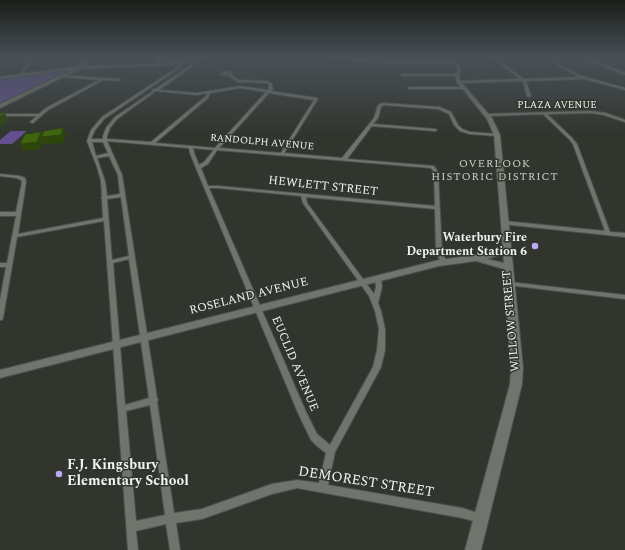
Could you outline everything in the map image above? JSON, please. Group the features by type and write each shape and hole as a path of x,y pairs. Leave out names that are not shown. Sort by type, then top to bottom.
{"street":[{"path":"0,106 47,83"},
{"path":"32,122 47,109 95,83"},
{"path":"133,550 101,174 90,141 92,132 100,120 155,83"},
{"path":"166,83 113,121 106,131 105,140 119,170 175,550"},
{"path":"198,168 206,162 269,90 270,84 267,83"},
{"name":"WILLOW STREET","path":"460,83 487,115 493,124 496,135 516,352 516,384 473,550"},
{"path":"526,83 529,96"},
{"path":"600,83 625,89"},
{"path":"146,89 189,94 209,93 238,87 269,90 317,100 282,154"},
{"path":"410,88 464,88"},
{"path":"152,143 207,97 209,93"},
{"path":"344,159 378,115 379,105 382,104 431,106 442,108 450,112 456,125 461,130 472,133 496,135"},
{"name":"PLAZA AVENUE","path":"487,115 591,112 605,114 625,121"},
{"path":"543,113 575,144 608,233"},
{"path":"0,115 40,115"},
{"path":"371,125 435,130"},
{"name":"RANDOLPH AVENUE","path":"90,141 105,140 192,146 432,167 436,172 438,208"},
{"name":"EUCLID AVENUE","path":"192,146 191,151 198,168 310,430 316,440 331,451"},
{"path":"95,157 111,154"},
{"path":"0,175 18,177 24,181 0,318"},
{"name":"HEWLETT STREET","path":"206,187 438,208"},
{"path":"103,198 123,195"},
{"path":"303,195 304,201 375,302 382,329 380,356 371,379 331,451 322,489"},
{"path":"438,208 439,253 444,262"},
{"path":"0,214 19,214"},
{"path":"15,236 105,219"},
{"path":"504,223 625,235"},
{"name":"ROSELAND AVENUE","path":"0,374 378,278 444,262 476,258 506,251"},
{"path":"109,262 132,257"},
{"path":"476,258 507,267"},
{"path":"0,265 10,265"},
{"path":"375,302 379,287 378,278"},
{"path":"509,284 625,296"},
{"path":"122,409 154,400"},
{"name":"DEMOREST STREET","path":"132,527 171,518 202,514 285,485 301,484 462,513 481,518"}],"shaded area":[{"path":"0,83 43,83 4,101 0,103"},
{"path":"11,131 27,131 12,144 0,144 0,140"}],"building":[{"path":"63,128 61,135 41,137 44,131"},
{"path":"41,132 37,142 20,144 25,134"}],"place":[{"name":"Waterbury Fire Department Station 6","path":"535,246"},
{"name":"F.J. Kingsbury Elementary School","path":"59,474"}],"district":[{"name":"OVERLOOK HISTORIC DISTRICT","path":"495,171"}]}
